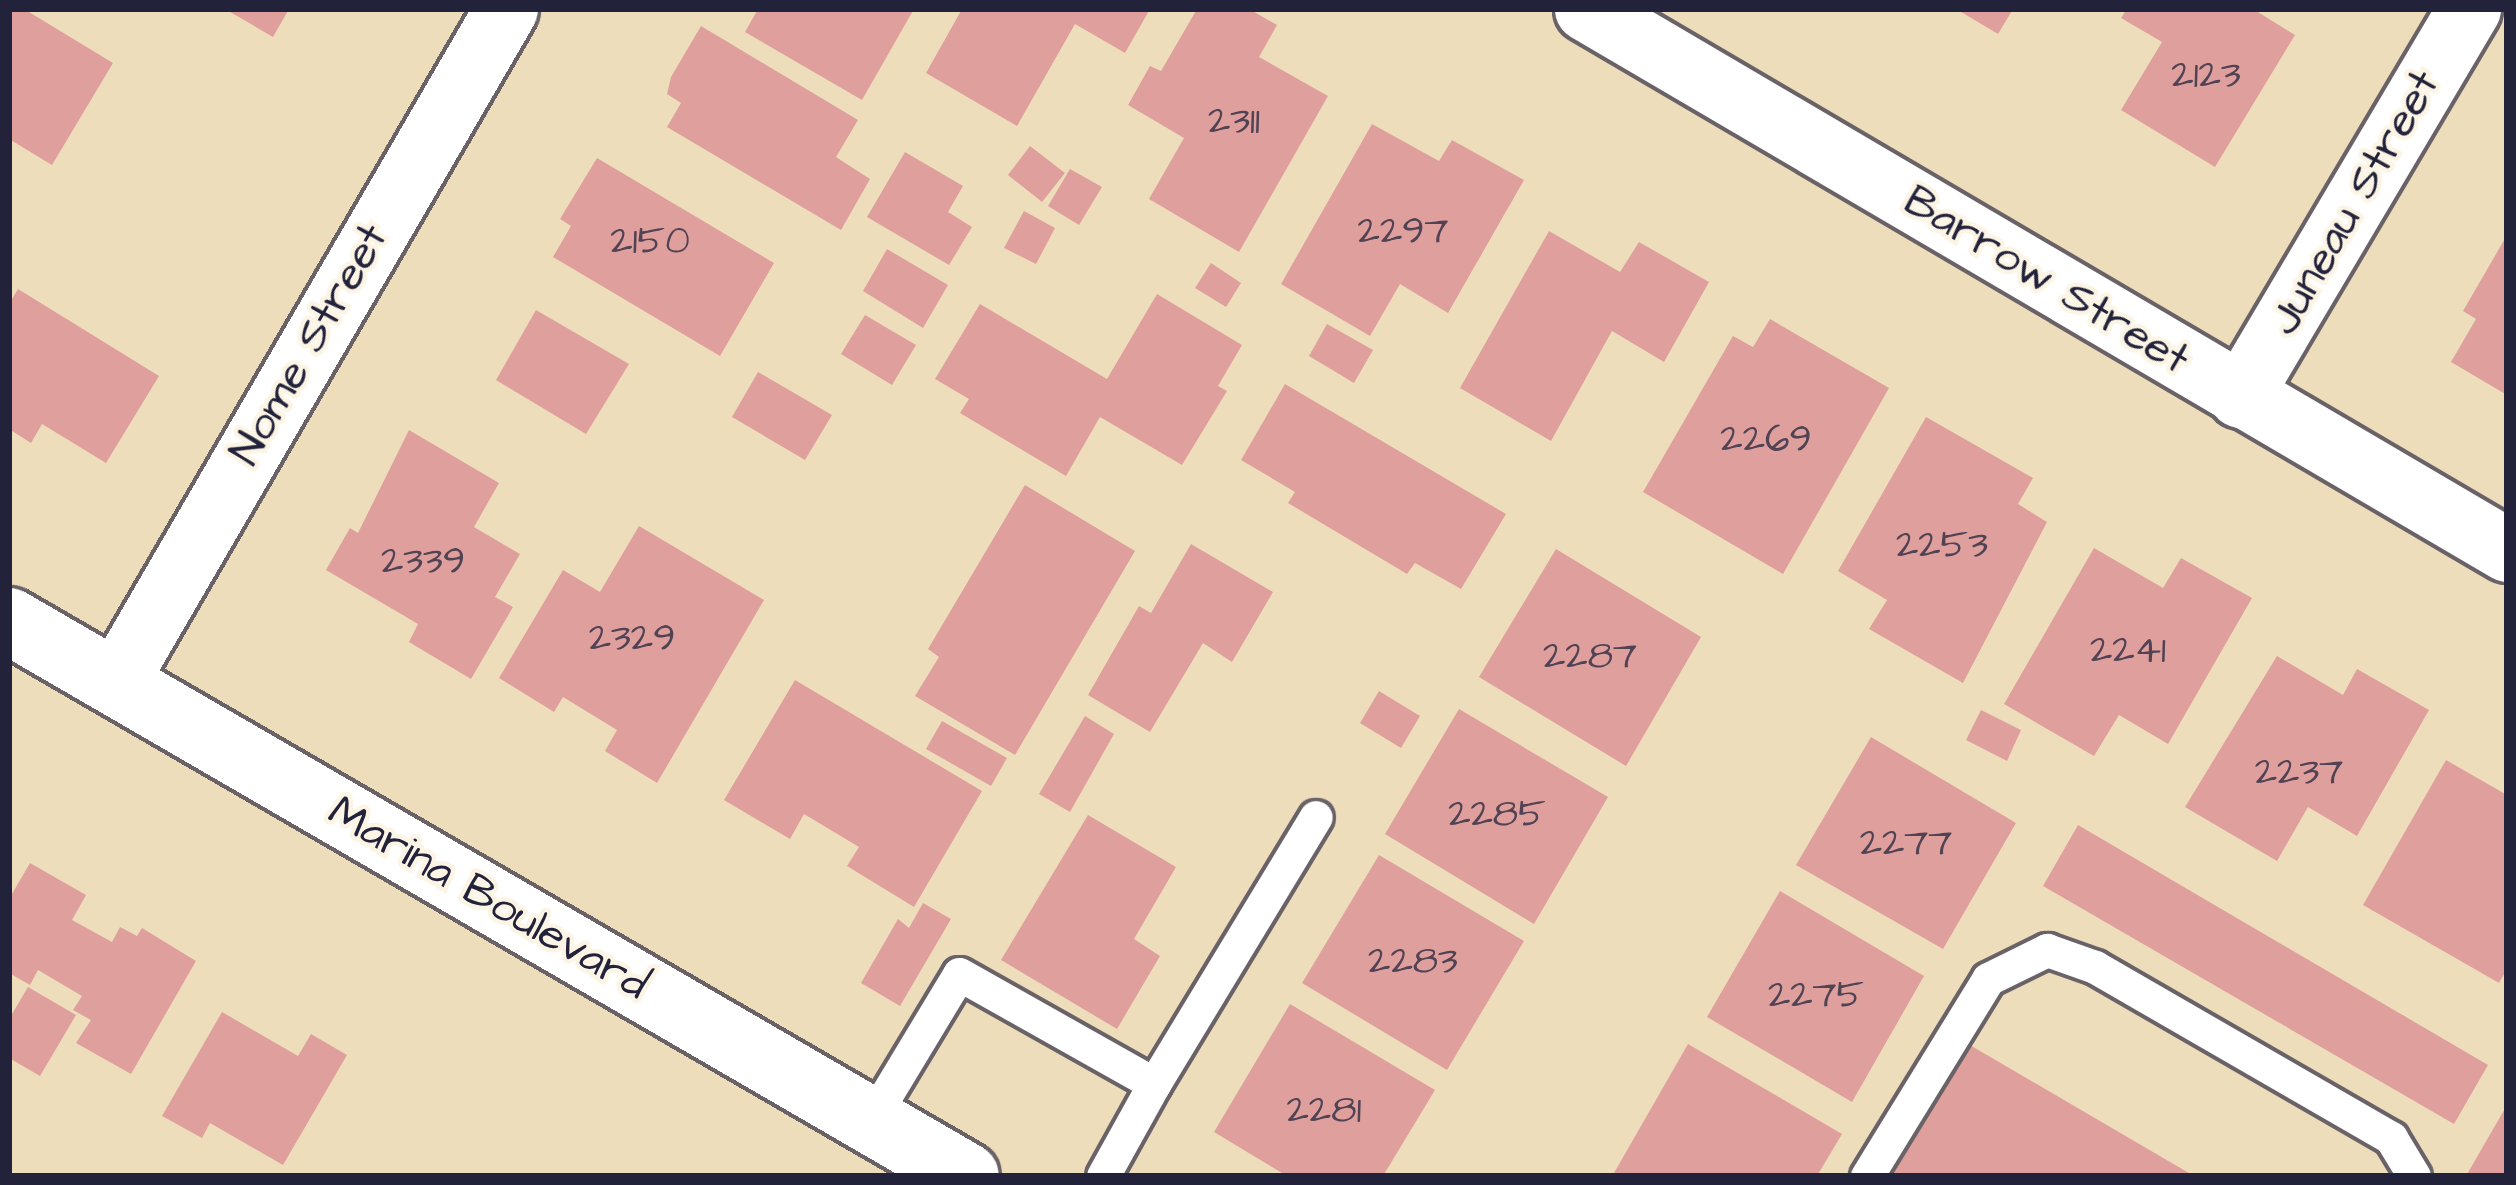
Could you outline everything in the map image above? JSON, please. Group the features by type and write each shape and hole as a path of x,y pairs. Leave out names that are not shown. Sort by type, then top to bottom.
{"street":[{"name":"Nome Street","path":"115,683 506,9"},
{"name":"Barrow Street","path":"1586,9 2507,550"},
{"name":"Juneau Street","path":"2240,396 2469,9"},
{"name":"Marina Boulevard","path":"9,621 966,1176"}],"lane":[{"path":"1103,1176 1316,817"},
{"path":"1867,1176 1988,980 2047,950 2095,967 2391,1138 2414,1176"},
{"path":"871,1120 959,974 1154,1084"}],"building":[{"path":"9,9 24,9 113,63 52,165 9,139"},
{"path":"225,9 289,9 273,37"},
{"path":"758,9 914,9 862,100 745,32"},
{"path":"962,9 1150,9 1125,53 1075,24 1017,126 926,73"},
{"path":"1197,9 1249,9 1277,25 1259,57 1328,96 1239,252 1149,199 1184,138 1128,105 1150,66 1161,71"},
{"path":"1956,9 2013,9 1998,34"},
{"path":"2127,9 2253,9 2295,35 2215,167 2121,110 2162,42 2121,18"},
{"path":"701,26 858,120 836,157 870,179 841,230 667,127 681,103 667,94 671,77"},
{"path":"1372,124 1439,161 1452,140 1524,180 1448,313 1400,284 1370,336 1281,284"},
{"path":"1030,146 1065,173 1042,202 1008,175"},
{"path":"905,152 963,186 948,212 972,227 949,265 867,217"},
{"path":"597,158 774,263 720,356 553,257 571,226 560,219"},
{"path":"1070,169 1102,187 1079,225 1048,206"},
{"path":"1024,211 1055,228 1036,264 1004,248"},
{"path":"1549,231 1620,272 1639,242 1709,282 1664,362 1612,331 1551,441 1460,388"},
{"path":"2507,235 2507,395 2451,362 2476,319 2463,311"},
{"path":"887,249 948,285 923,328 863,291"},
{"path":"1211,263 1241,283 1226,307 1195,288"},
{"path":"18,289 159,376 106,463 42,424 31,443 9,429 9,304"},
{"path":"1157,294 1242,345 1218,386 1227,391 1182,465 1100,417 1066,476 960,413 969,399 935,379 980,304 1107,379"},
{"path":"536,310 629,364 586,434 496,380"},
{"path":"865,315 916,345 892,385 841,354"},
{"path":"1770,319 1889,388 1783,574 1643,492 1733,336 1753,347"},
{"path":"1327,324 1373,350 1354,383 1309,356"},
{"path":"758,372 832,415 805,460 732,417"},
{"path":"1285,384 1506,514 1461,589 1415,563 1407,574 1288,503 1295,492 1241,460"},
{"path":"1926,417 2033,478 2018,504 2047,522 1963,683 1869,629 1887,600 1838,571"},
{"path":"409,430 499,483 474,527 520,554 495,597 513,607 471,679 409,642 418,624 326,570 350,528 358,533"},
{"path":"1025,485 1135,551 1015,755 915,696 939,657 928,649"},
{"path":"639,526 764,600 657,783 605,751 617,730 563,697 554,712 499,678 563,570 600,592"},
{"path":"1191,544 1273,592 1232,662 1203,643 1150,732 1088,695 1139,606 1151,613"},
{"path":"2094,548 2163,588 2181,558 2252,598 2168,744 2119,715 2094,756 2004,704"},
{"path":"1556,549 1701,637 1626,766 1479,677"},
{"path":"2277,656 2343,695 2357,669 2429,710 2357,836 2308,807 2277,861 2185,807"},
{"path":"795,680 982,791 914,907 847,866 859,847 804,814 790,839 724,800"},
{"path":"1379,691 1420,716 1401,748 1360,723"},
{"path":"1459,709 1608,797 1534,924 1385,834"},
{"path":"1981,710 2021,730 2007,761 1966,740"},
{"path":"1085,716 1114,734 1070,812 1039,794"},
{"path":"942,721 1007,758 991,786 926,749"},
{"path":"1871,737 2016,823 1943,949 1796,865"},
{"path":"2446,760 2507,795 2507,969 2499,983 2363,905"},
{"path":"1088,815 1176,867 1134,939 1160,956 1117,1029 1001,960"},
{"path":"2078,825 2488,1065 2454,1124 2043,886"},
{"path":"1379,855 1524,941 1447,1070 1302,983"},
{"path":"30,863 86,895 72,920 112,942 120,927 137,936 142,928 196,961 131,1074 76,1043 91,1020 73,1010 82,996 38,970 30,985 9,973 9,899"},
{"path":"1780,891 1924,976 1852,1102 1707,1017"},
{"path":"923,903 951,919 900,1006 861,983 898,919 909,928"},
{"path":"28,987 76,1015 40,1076 9,1058 9,1019"},
{"path":"1290,1004 1435,1090 1383,1176 1287,1176 1214,1132"},
{"path":"222,1012 298,1056 311,1034 347,1055 283,1165 210,1123 202,1138 162,1116"},
{"path":"1963,1041 2194,1176 1886,1176"},
{"path":"1688,1044 1842,1134 1817,1176 1614,1173"},
{"path":"2507,1105 2507,1176 2466,1176"}]}
